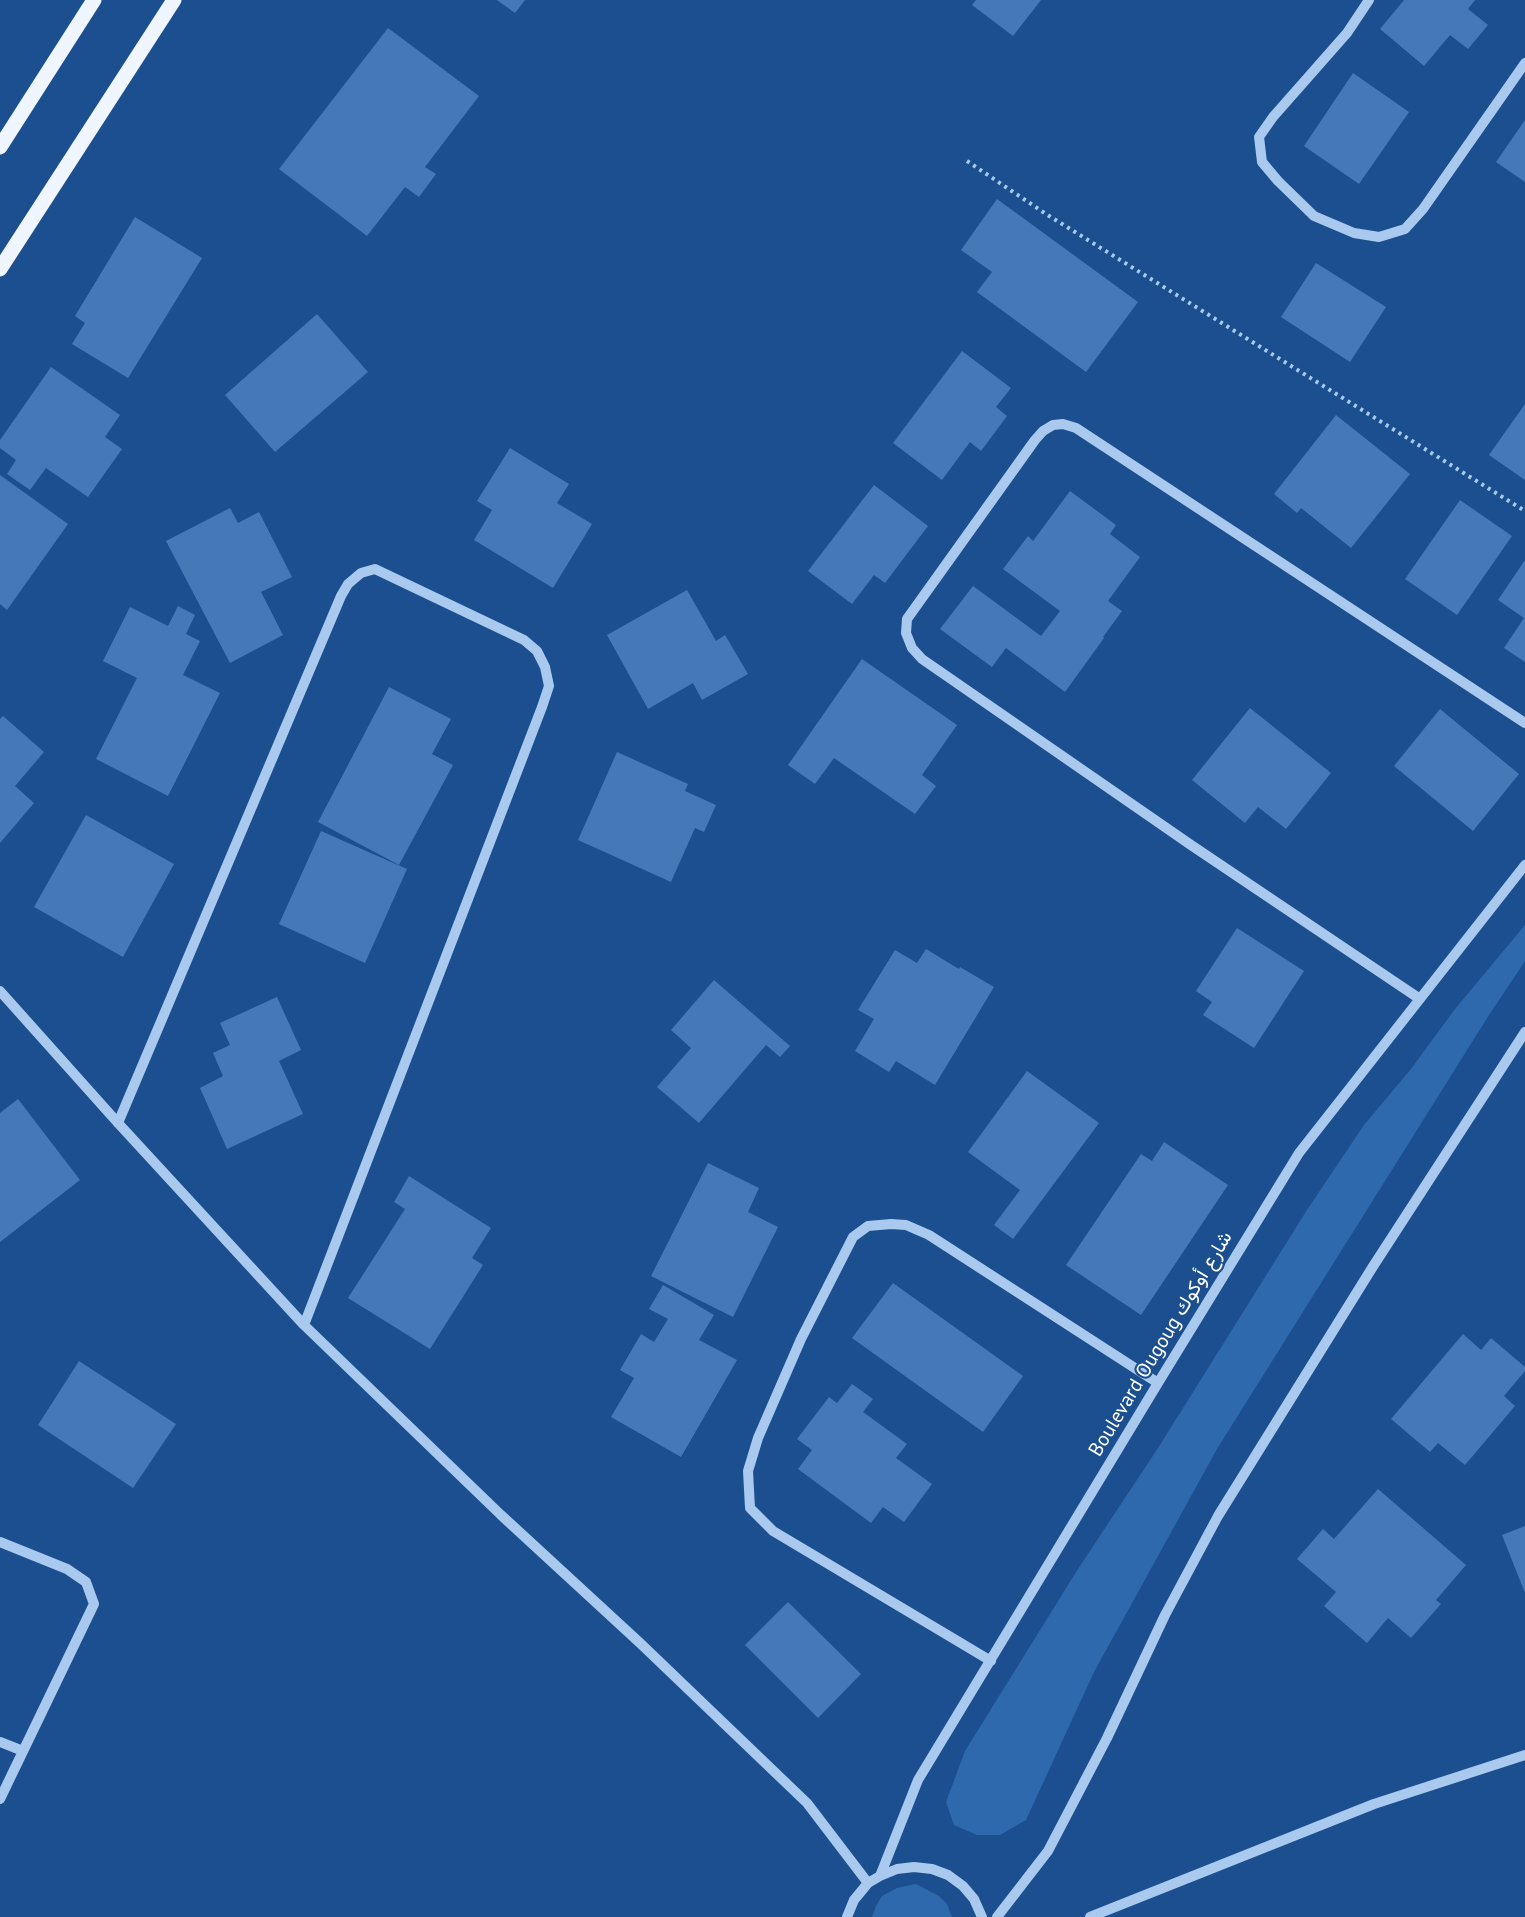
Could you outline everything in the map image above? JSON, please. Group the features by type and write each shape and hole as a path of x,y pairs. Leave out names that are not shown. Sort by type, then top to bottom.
{"main road":[{"path":"0,147 94,0"},
{"path":"0,268 174,0"}],"street":[{"path":"1369,0 1347,33 1273,117 1259,137 1262,162 1278,181 1314,216 1354,233 1378,237 1405,229 1423,209 1525,63"},
{"path":"1420,999 1191,845 922,659 912,648 906,633 907,619 1035,440 1053,425 1063,424 1076,429 1525,723"},
{"path":"118,1123 348,584 361,573 375,569 524,640 537,651 545,667 549,686 542,708 304,1325"},
{"name":"Boulevard Ougoug شارع أوكوك","path":"880,1876 918,1780 1299,1153 1525,865"},
{"path":"0,991 304,1325 501,1515 807,1803 868,1883"},
{"path":"997,1917 1048,1851 1107,1738 1165,1615 1218,1516 1378,1258 1525,1032"},
{"path":"991,1660 773,1531 750,1508 748,1471 758,1438 801,1339 853,1237 868,1226 891,1224 906,1225 929,1235 1158,1383"},
{"path":"0,1542 67,1569 87,1582 94,1604 0,1799"},
{"path":"0,1742 23,1751"},
{"path":"1090,1917 1374,1804 1525,1755"},
{"path":"847,1917 854,1900 868,1883 897,1869 914,1867 932,1869 948,1875 963,1886 974,1899 982,1917"}],"path":[{"path":"967,161 1046,214 1525,511"}],"shaded area":[{"path":"1525,925 1525,961 1217,1449 1094,1672 1026,1820 1000,1835 977,1835 954,1825 946,1802 965,1751 1078,1569 1158,1448 1307,1210 1364,1125 1411,1069 1455,1009"},
{"path":"916,1884 939,1896 947,1904 952,1917 872,1917 882,1896 897,1888"}],"building":[{"path":"497,0 525,0 515,13"},
{"path":"976,0 1041,0 1013,36 972,5"},
{"path":"1404,0 1475,0 1468,9 1488,25 1468,49 1450,35 1424,66 1380,29"},
{"path":"388,28 479,96 425,167 436,174 419,197 405,187 367,236 279,169"},
{"path":"1353,73 1409,112 1359,184 1304,146"},
{"path":"1525,120 1525,182 1496,162"},
{"path":"997,199 1138,302 1086,372 977,292 992,272 961,250"},
{"path":"135,217 202,258 128,378 72,344 85,323 75,316"},
{"path":"1316,263 1386,307 1350,362 1281,317"},
{"path":"317,314 368,372 275,452 225,395"},
{"path":"962,351 1011,388 996,407 1007,416 981,451 970,442 942,480 893,443"},
{"path":"51,367 120,415 105,437 122,449 88,497 46,468 30,490 7,474 16,460 0,448 0,440"},
{"path":"1525,404 1525,480 1489,455"},
{"path":"1336,415 1410,474 1351,548 1301,508 1297,513 1274,494"},
{"path":"510,448 569,484 557,503 592,524 553,588 474,540 492,510 477,501"},
{"path":"0,475 68,524 7,610 0,604"},
{"path":"874,485 928,526 885,583 874,575 852,604 808,571"},
{"path":"1070,491 1116,525 1110,534 1140,557 1108,601 1122,611 1065,692 1006,648 992,667 940,629 973,586 1041,636 1060,611 1003,569 1028,536 1033,541"},
{"path":"1460,500 1512,536 1457,615 1405,579"},
{"path":"230,508 238,523 259,512 292,577 261,592 283,635 230,663 166,541"},
{"path":"1525,560 1525,662 1504,648 1524,618 1498,600"},
{"path":"687,590 716,641 725,635 748,674 702,700 693,683 648,709 607,635"},
{"path":"178,606 195,615 186,634 200,641 183,675 220,693 168,796 96,759 137,678 103,661 130,607 168,626"},
{"path":"862,659 957,725 922,775 936,786 915,814 834,758 815,784 788,765"},
{"path":"389,687 451,719 432,754 453,765 399,865 318,822"},
{"path":"1250,708 1331,773 1286,829 1258,807 1245,823 1192,780"},
{"path":"1440,709 1519,774 1473,831 1394,766"},
{"path":"3,716 44,752 15,786 34,803 0,843 0,719"},
{"path":"617,752 688,784 685,791 716,805 704,832 695,828 671,882 578,840"},
{"path":"86,815 174,864 123,957 34,907"},
{"path":"321,831 407,869 365,963 279,924"},
{"path":"1237,928 1304,971 1254,1048 1203,1015 1212,1002 1196,991"},
{"path":"926,949 994,987 935,1085 896,1061 889,1072 855,1051 874,1019 858,1010 895,950 917,963"},
{"path":"714,980 790,1046 780,1057 766,1045 699,1123 657,1087 691,1048 671,1030"},
{"path":"277,997 301,1050 279,1061 303,1114 227,1149 200,1088 223,1076 213,1053 230,1045 220,1023"},
{"path":"1027,1071 1099,1123 1013,1239 994,1225 1020,1190 968,1152"},
{"path":"18,1099 80,1180 0,1242 0,1113"},
{"path":"1164,1142 1228,1185 1141,1315 1066,1265 1141,1154 1152,1161"},
{"path":"708,1163 759,1188 748,1212 778,1227 733,1317 651,1276"},
{"path":"409,1176 491,1228 472,1258 483,1265 430,1349 348,1298 405,1209 394,1202"},
{"path":"893,1283 1023,1376 983,1432 852,1338"},
{"path":"663,1285 714,1315 699,1340 737,1360 681,1457 611,1417 634,1378 620,1370 641,1334 654,1342 668,1319 649,1309"},
{"path":"1463,1334 1481,1350 1491,1338 1525,1367 1525,1371 1504,1396 1515,1406 1465,1465 1438,1443 1430,1452 1391,1419"},
{"path":"79,1361 176,1424 133,1488 38,1425"},
{"path":"852,1384 873,1399 863,1412 907,1444 896,1458 932,1484 904,1522 883,1507 871,1523 798,1469 812,1450 797,1439 829,1397 837,1403"},
{"path":"1378,1489 1466,1565 1436,1600 1441,1604 1411,1638 1388,1618 1367,1643 1324,1606 1336,1592 1297,1559 1323,1529 1334,1539"},
{"path":"1525,1526 1525,1593 1502,1535"},
{"path":"788,1602 861,1674 818,1718 745,1645"}]}
